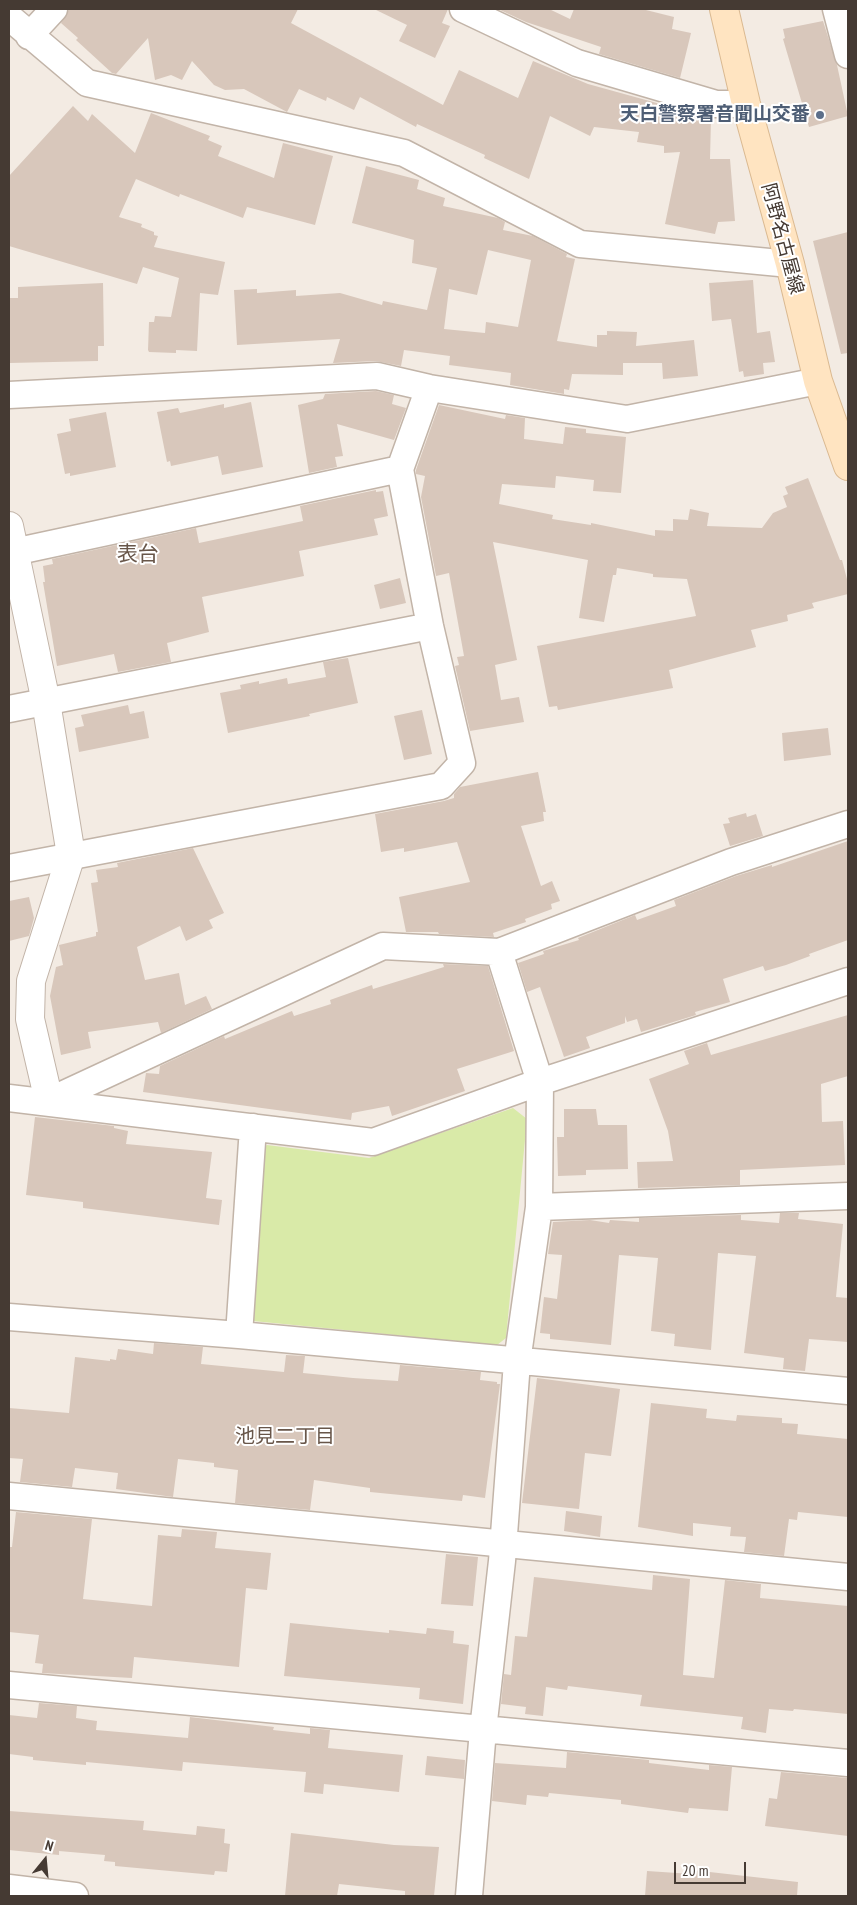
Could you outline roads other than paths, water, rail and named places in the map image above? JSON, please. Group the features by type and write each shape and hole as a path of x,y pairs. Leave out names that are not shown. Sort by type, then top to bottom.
{"main road":[{"name":"阿野名古屋線","path":"724,9 746,104 790,264 818,381 848,466"}],"street":[{"path":"29,36 54,9"},
{"path":"463,9 577,63 716,104 746,104"},
{"path":"836,9 848,55"},
{"path":"9,17 29,36 87,83 404,153 580,244 790,264"},
{"path":"9,395 377,376 429,388 627,419 818,381"},
{"path":"9,868 440,786 462,763 430,626 400,469 429,388"},
{"path":"49,1101 30,1019 31,981 71,855 46,702 11,543 400,469"},
{"path":"9,709 430,626"},
{"path":"49,1101 383,946 499,952 731,862 848,824"},
{"path":"469,1896 483,1730 503,1544 517,1362 538,1207 540,1082 499,952"},
{"path":"9,1098 49,1101 373,1142 540,1082 848,981"},
{"path":"239,1335 253,1127"},
{"path":"538,1207 848,1196"},
{"path":"9,1317 239,1335 848,1391"},
{"path":"9,1496 848,1577"},
{"path":"9,1685 848,1763"},
{"path":"9,1888 74,1896"}],"place":[{"name":"天白警察署音聞山交番","path":"820,115"}],"district":[{"name":"表台","path":"138,555"},
{"name":"池見二丁目","path":"285,1437"}]}
